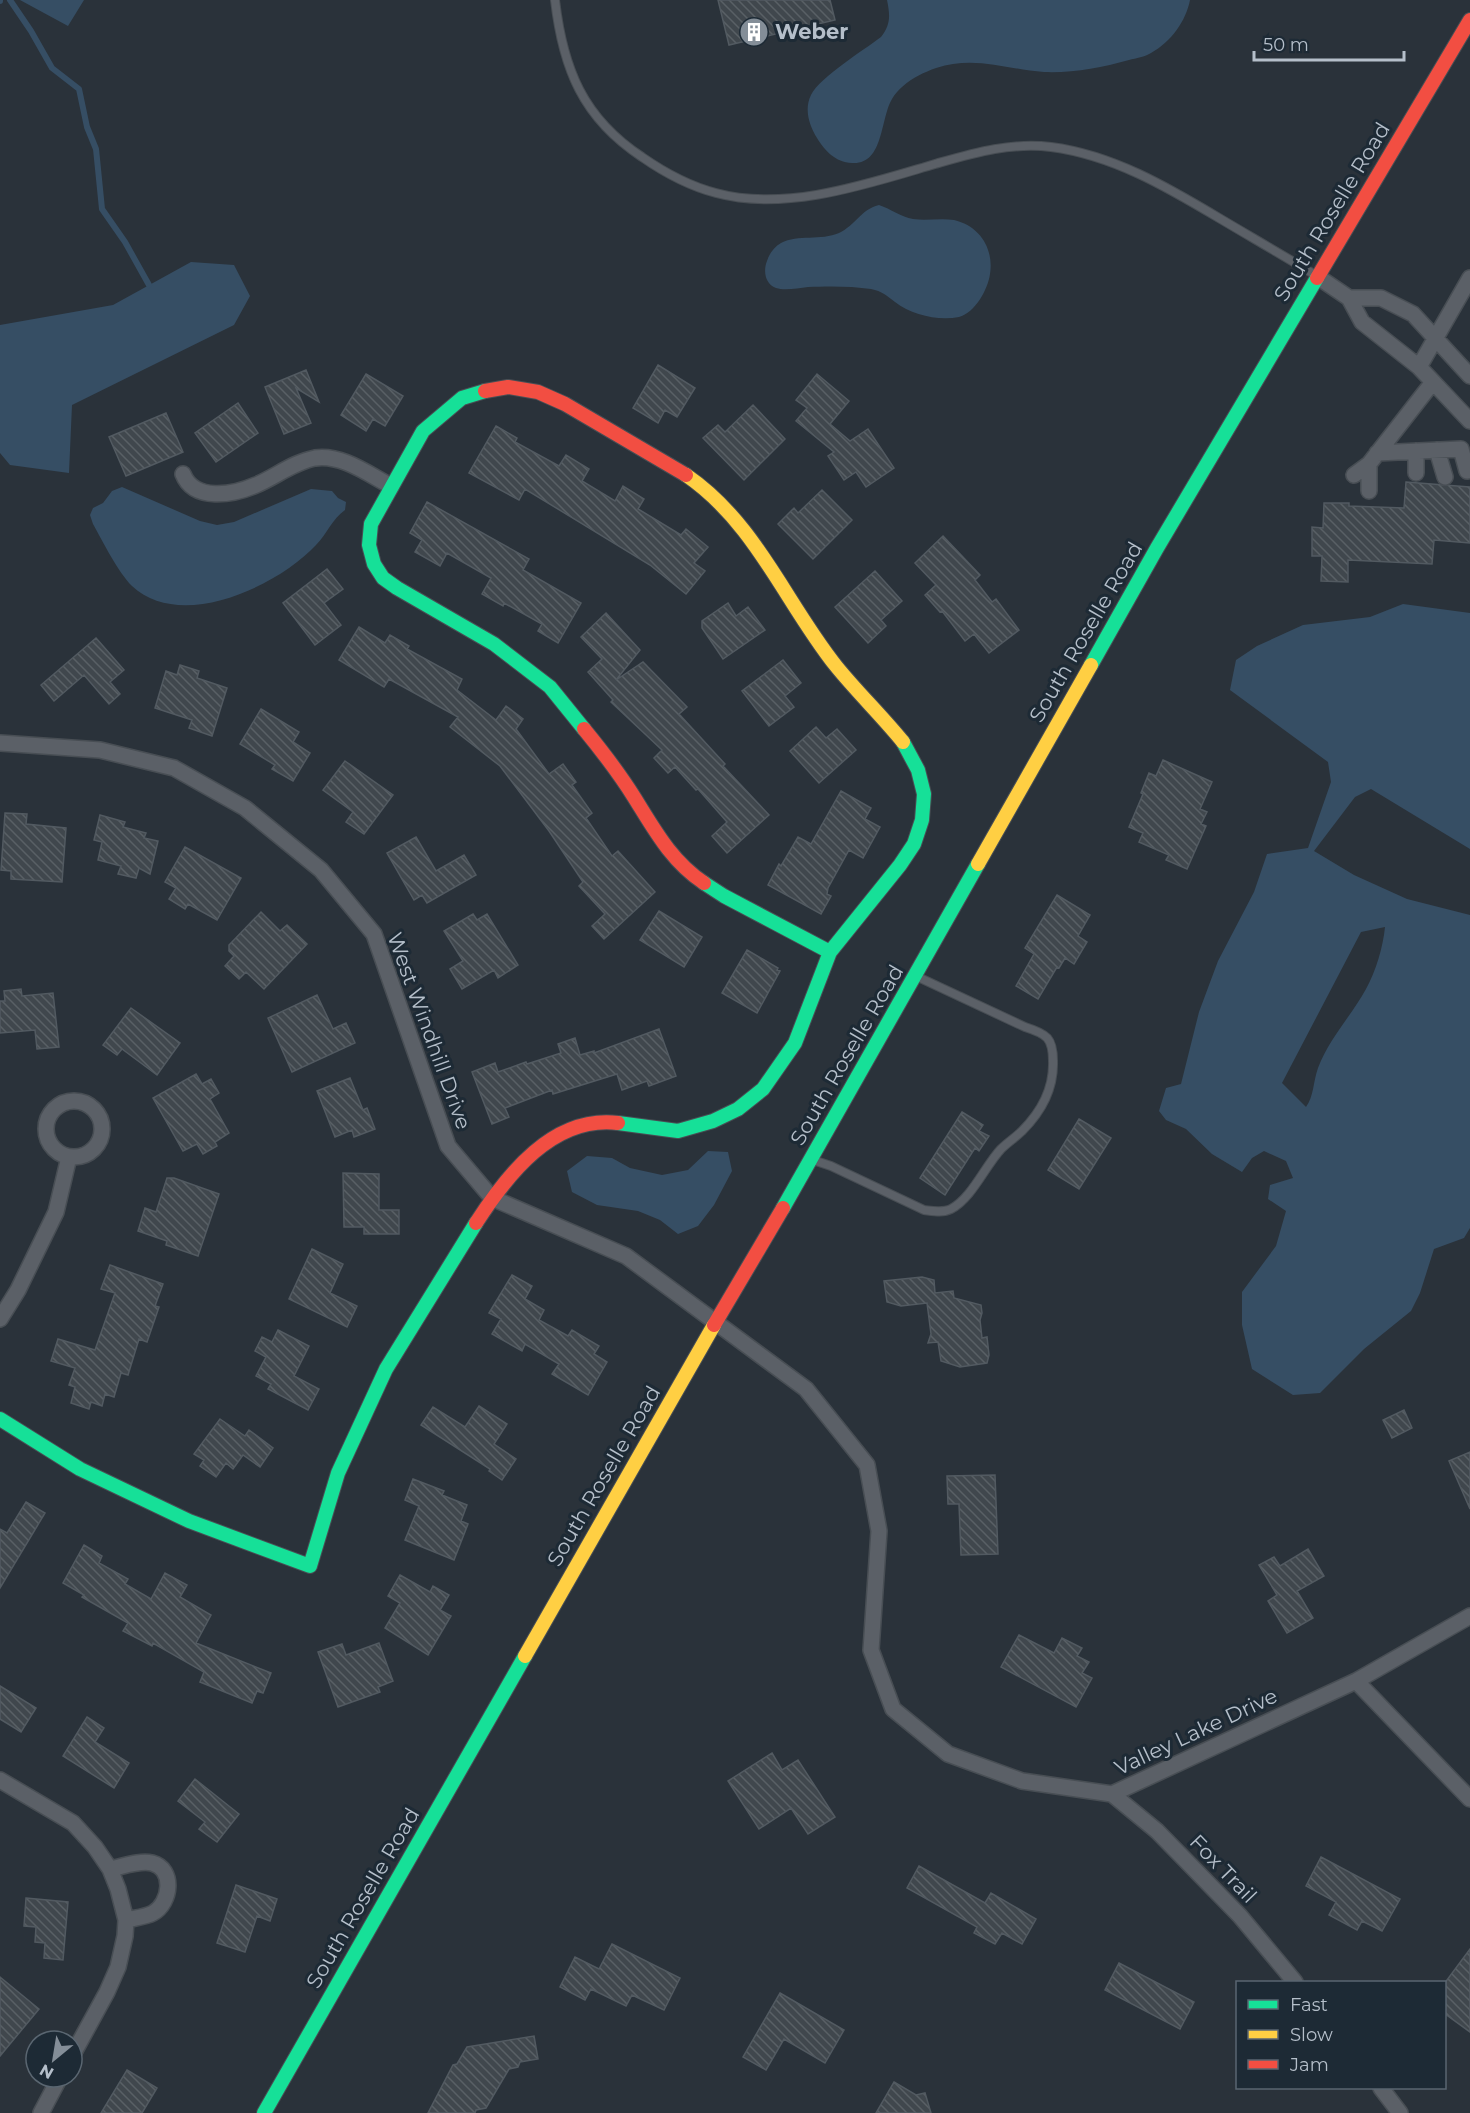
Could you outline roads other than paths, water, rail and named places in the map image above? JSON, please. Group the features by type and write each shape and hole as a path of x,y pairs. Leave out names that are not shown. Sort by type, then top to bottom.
{"street":[{"name":"South Roselle Road","path":"264,2113 812,1159 1152,558 1470,20"},
{"path":"1318,276 1349,298 1362,322 1419,367 1470,421"},
{"path":"1419,367 1470,278"},
{"path":"1349,298 1381,298 1413,314 1470,376"},
{"path":"1354,475 1373,459 1433,382"},
{"path":"0,1419 80,1469 189,1521 310,1566 338,1473 386,1369 492,1198 510,1175 530,1155 553,1138 579,1126 608,1122 678,1131 713,1121 738,1109 763,1089 795,1043 830,952 900,866 914,844 922,820 924,794 918,770 902,741 835,665 777,574 750,537 708,490 682,472 565,404 538,392 508,387 485,391 462,399 423,431 371,524 369,545 374,564 383,578 494,644 549,687 608,758 671,855 698,879 724,896 830,952"},
{"path":"1373,459 1416,451 1461,449 1467,471"},
{"path":"1437,450 1445,477"},
{"path":"1416,451 1416,472"},
{"path":"183,474 186,483 198,491 215,494 254,486 315,458 333,458 351,464 391,486"},
{"path":"1369,490 1373,459"},
{"name":"West Windhill Drive","path":"0,743 100,750 174,768 245,808 321,870 374,934 448,1146 492,1198 626,1256 716,1323"},
{"path":"0,1319 18,1290 56,1212 69,1157"},
{"name":"Valley Lake Drive","path":"716,1323 806,1389 867,1465 879,1531 871,1650 893,1709 948,1754 1022,1781 1112,1794 1356,1681 1470,1616"},
{"path":"1356,1681 1470,1799"},
{"path":"0,1780 73,1823 95,1847 110,1869 118,1888 126,1920 118,1967 84,2034"},
{"name":"Fox Trail","path":"1112,1794 1157,1831 1240,1916 1293,1981"},
{"path":"110,1869 138,1863 153,1863 165,1872 169,1888 165,1900 153,1913 126,1920"},
{"path":"41,2113 54,2089"},
{"path":"1382,2089 1400,2113"}],"lane":[{"path":"555,0 559,32 585,102 601,124 623,145 686,183 717,194 746,198 820,194 858,187 985,150 1014,145 1052,147 1134,171 1318,276"},
{"path":"812,1159 924,1210 937,1212 950,1210 962,1200 1001,1149 1023,1130 1045,1102 1050,1092 1054,1068 1053,1045 1043,1033 1025,1027 915,976"}],"water":[{"path":"20,0 84,0 68,26"},
{"path":"887,0 1190,0 1185,16 1171,37 1149,54 1140,57 1097,68 1066,72 1032,71 976,63 945,66 927,71 903,86 892,99 876,149 870,157 862,162 846,162 831,155 817,138 808,117 809,100 823,80 881,37 887,28 889,19"},
{"path":"879,205 913,219 954,220 971,227 978,233 987,248 991,265 984,293 970,311 959,317 934,317 917,314 902,307 881,292 871,289 832,286 783,289 769,284 765,273 766,265 770,253 778,245 788,240 825,237 839,233 867,210"},
{"path":"191,262 234,265 250,296 234,325 72,405 69,473 10,465 0,453 0,325 113,305"},
{"path":"122,487 200,521 217,525 234,522 311,489 332,491 346,502 345,510 316,545 278,575 228,598 202,604 176,605 152,599 132,586 116,565 93,524 90,515 93,508 103,503 112,491"},
{"path":"1403,604 1470,613 1470,849 1371,789 1355,797 1314,851 1354,875 1407,899 1470,915 1470,1228 1464,1238 1434,1249 1420,1293 1411,1311 1364,1349 1320,1393 1293,1395 1252,1369 1242,1325 1242,1292 1276,1246 1286,1211 1268,1199 1270,1185 1293,1178 1286,1161 1264,1151 1252,1158 1242,1172 1212,1154 1186,1129 1166,1120 1159,1111 1166,1088 1181,1084 1199,1012 1218,961 1254,892 1267,854 1308,848 1331,782 1328,762 1230,690 1236,660 1257,646 1303,625 1370,617","holes":["1385,927 1379,959 1370,982 1323,1057 1316,1073 1311,1098 1306,1107 1282,1083 1361,932"]},
{"path":"708,1151 728,1152 732,1171 714,1205 698,1226 678,1234 660,1220 638,1211 597,1205 572,1192 567,1171 587,1156 612,1158 630,1168 662,1175 688,1170"}],"waterway":[{"path":"10,0 52,68 79,89 87,127 96,149 102,209 125,242 149,285"}],"place":[{"name":"Weber","path":"754,32"}]}
